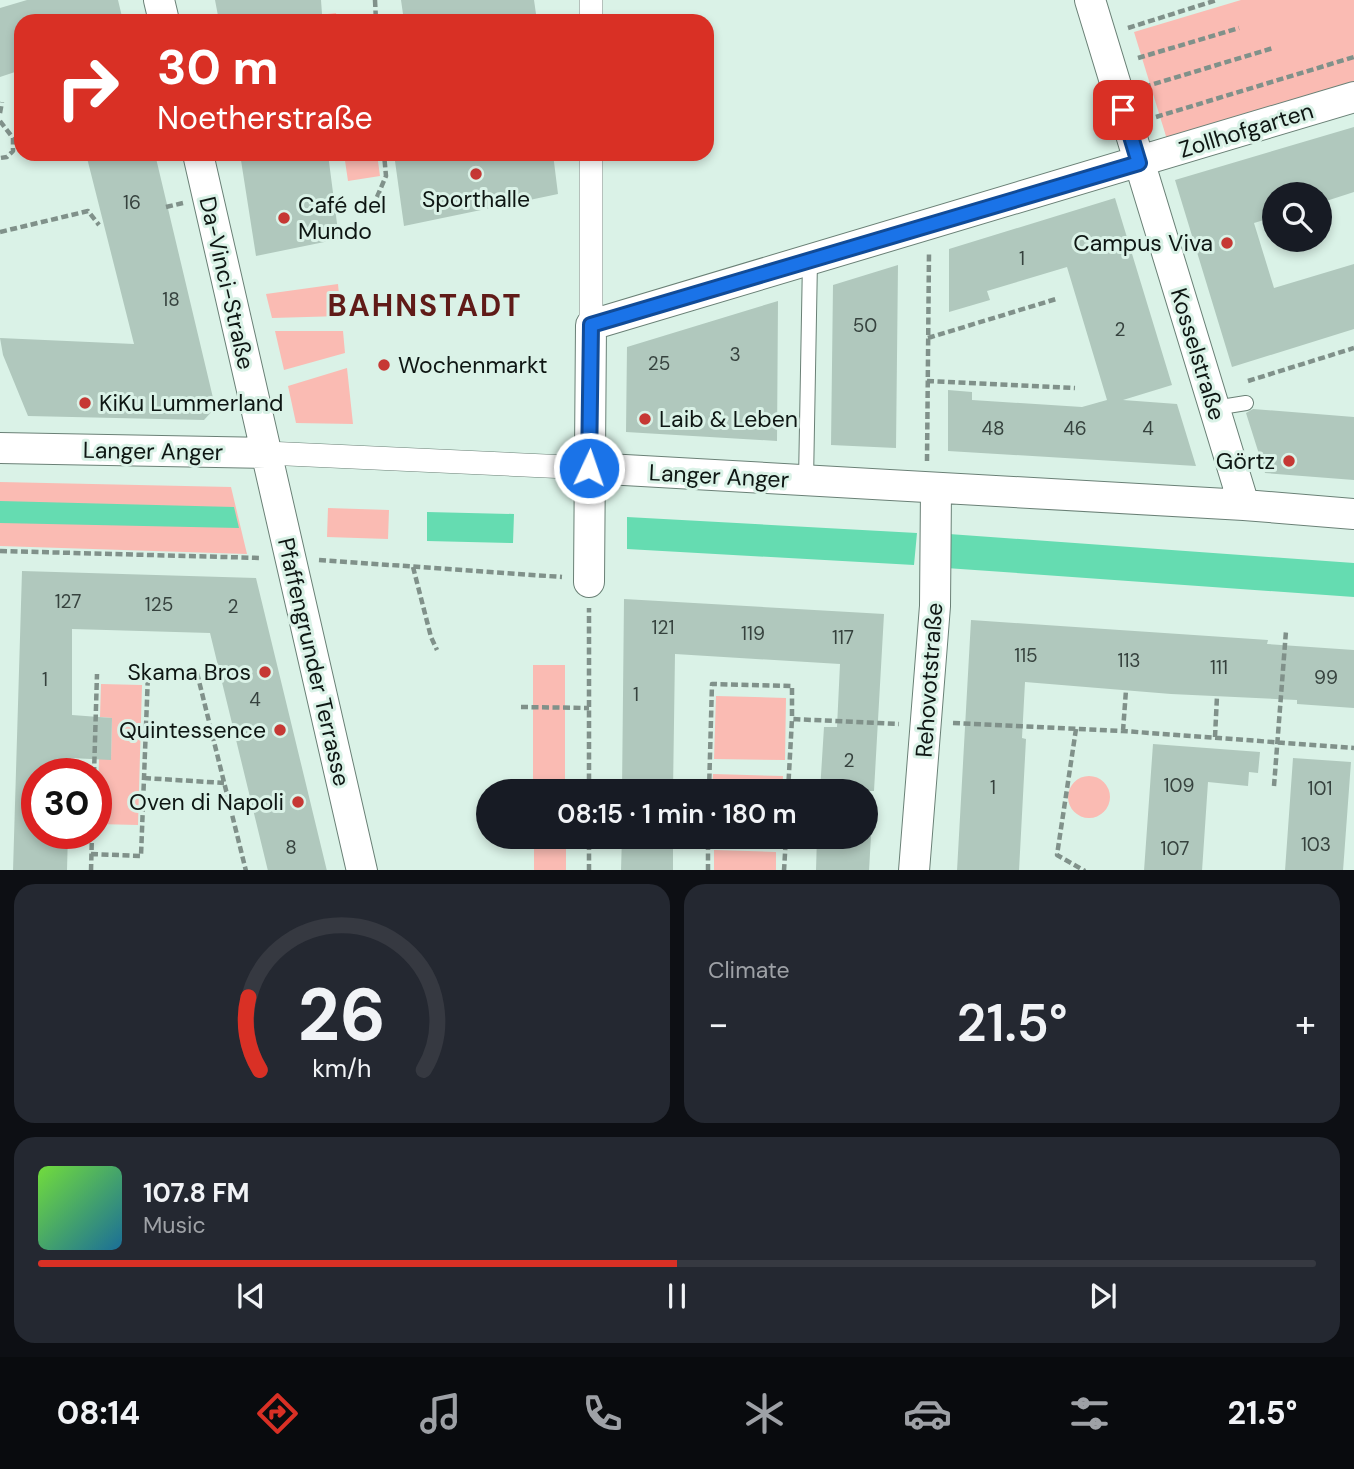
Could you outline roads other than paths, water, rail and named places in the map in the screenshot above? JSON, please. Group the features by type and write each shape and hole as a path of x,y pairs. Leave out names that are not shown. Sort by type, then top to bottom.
{"street":[{"name":"Kosselstraße","path":"1090,0 1244,505"},
{"name":"Zollhofgarten","path":"591,325 1354,97"},
{"name":"Da-Vinci-Straße","path":"200,161 266,453"},
{"path":"589,582 591,161"},
{"name":"Langer Anger","path":"0,448 266,453 589,468 1244,505 1354,514"},
{"name":"Pfaffengrunder Terrasse","path":"266,453 362,870"},
{"name":"Rehovotstraße","path":"914,870 935,606 932,489"}],"lane":[{"path":"806,481 810,260"},
{"path":"1213,400 1246,402"}],"place":[{"name":"Sporthalle","path":"476,174"},
{"name":"Café del Mundo","path":"284,218"},
{"name":"Campus Viva","path":"1227,243"},
{"name":"Wochenmarkt","path":"384,365"},
{"name":"KiKu Lummerland","path":"85,403"},
{"name":"Laib & Leben","path":"645,419"},
{"name":"Görtz","path":"1289,461"},
{"name":"Skama Bros","path":"265,672"},
{"name":"Quintessence","path":"280,730"},
{"name":"Oven di Napoli","path":"298,802"}],"district":[{"name":"BAHNSTADT","path":"425,306"}]}
